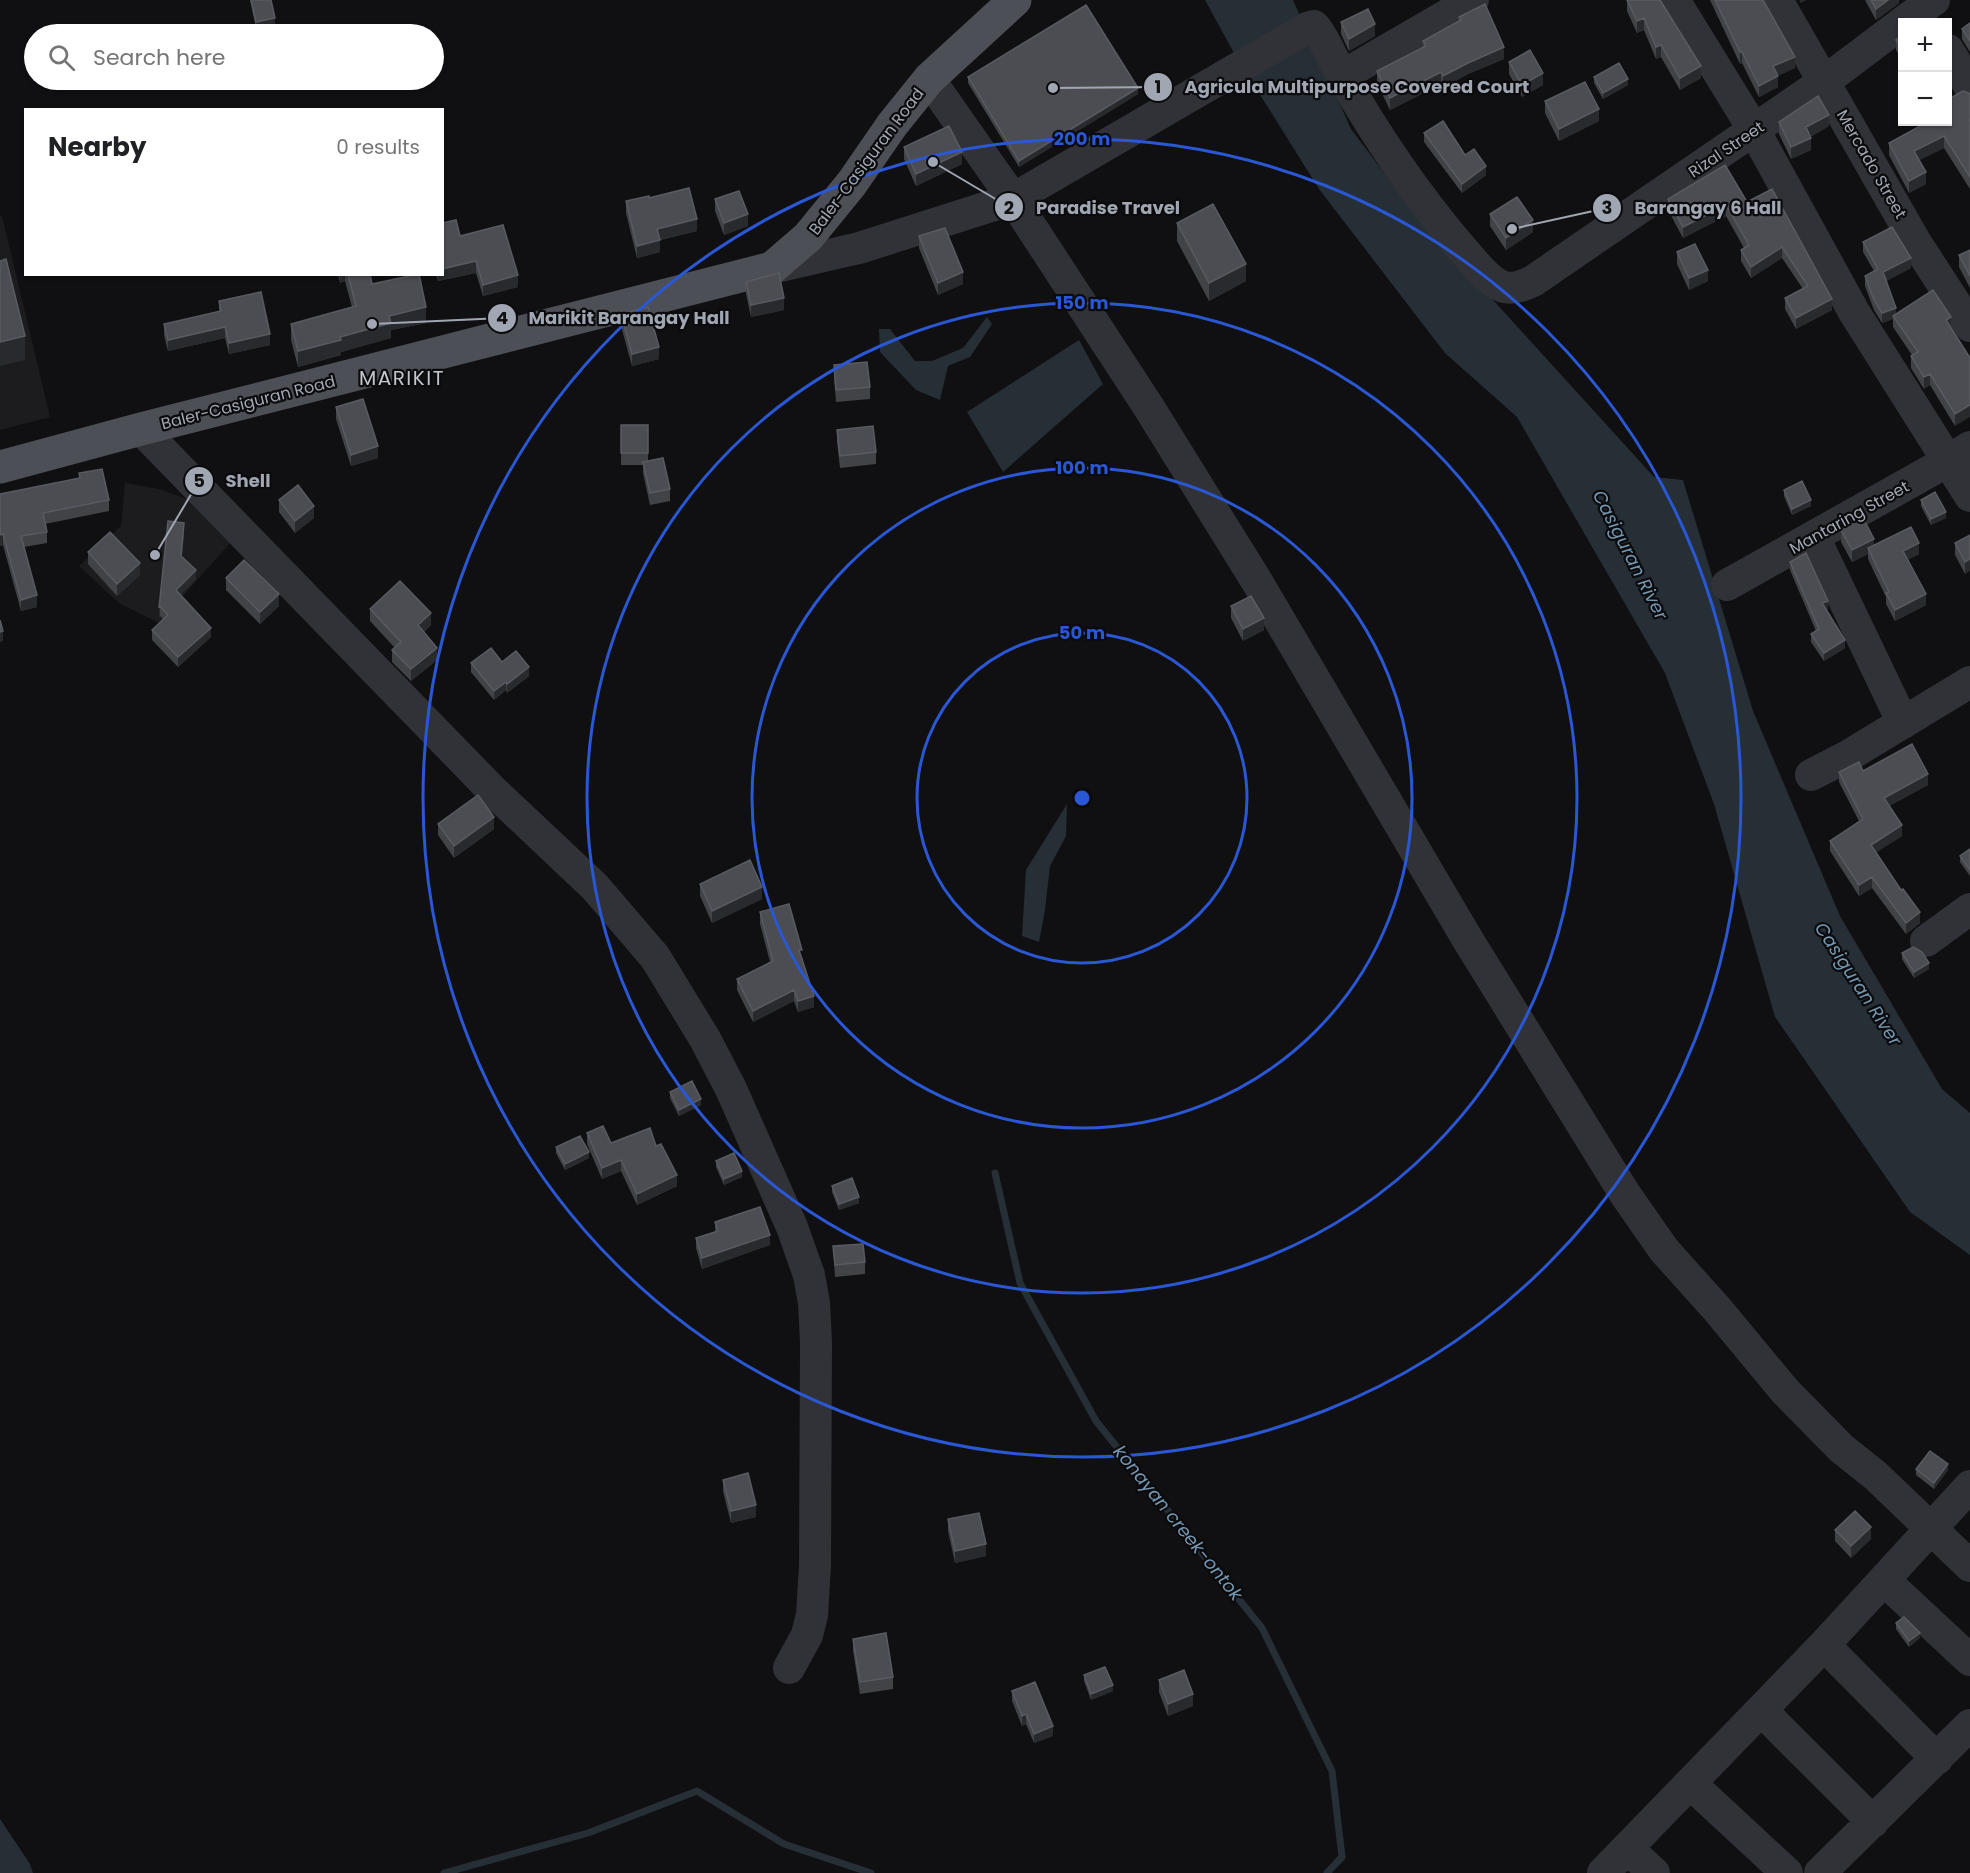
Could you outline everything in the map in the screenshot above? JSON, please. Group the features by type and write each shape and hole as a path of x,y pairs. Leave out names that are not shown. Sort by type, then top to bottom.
{"main road":[{"name":"Baler-Casiguran Road","path":"0,467 772,268 808,237 852,183 892,125 929,79 1015,0"}],"street":[{"path":"772,268 859,248 1013,199 1307,28 1316,27 1342,76 1473,0"},
{"path":"1674,0 1754,130 1854,312 1959,454 1970,496"},
{"name":"Mercado Street","path":"1778,0 1916,243 1970,326"},
{"name":"Rizal Street","path":"1342,76 1419,196 1484,274 1500,286 1511,288 1533,281 1825,81 1918,13"},
{"path":"1952,58 1970,85"},
{"path":"929,79 1013,199 1154,416 1256,580 1468,940 1624,1194 1664,1250 1785,1391 1841,1448 1876,1476 1970,1566"},
{"path":"141,429 491,789 608,901 655,957 711,1049 792,1227 809,1275 814,1303 816,1341 815,1554 812,1615 807,1635 789,1668"},
{"name":"Mantaring Street","path":"1727,585 1959,454"},
{"path":"1814,537 1903,723"},
{"path":"1811,775 1848,756 1970,682"},
{"path":"1926,941 1970,909"},
{"path":"1603,1873 1824,1646 1970,1486"},
{"path":"1884,1580 1970,1660"},
{"path":"1824,1646 1937,1759"},
{"path":"1761,1710 1873,1822"},
{"path":"1820,1873 1970,1725"},
{"path":"1690,1783 1786,1873"},
{"path":"1627,1848 1654,1873"}],"shaded area":[{"path":"0,215 50,417 0,430"},
{"path":"125,483 159,489 187,499 230,543 159,623 119,603 79,566 121,526"}],"water":[{"name":"Casiguran River","path":"1205,0 1293,0 1351,129 1415,214 1654,477 1683,480 1753,711 1840,916 1942,1089 1970,1113 1970,1255 1910,1212 1775,1017 1714,804 1665,673 1517,417 1445,353 1319,189 1234,53"},
{"path":"987,317 992,324 970,357 948,366 940,400 916,390 880,352 879,329 890,329 915,361 932,361 963,348"},
{"path":"1079,340 1103,384 1003,472 967,412"},
{"path":"1067,804 1066,836 1050,866 1039,942 1022,936 1026,870"},
{"path":"0,1819 30,1864 33,1873 0,1873"}],"building":[{"path":"251,0 271,0 275,18 256,22"},
{"path":"1627,0 1660,0 1701,66 1680,78 1661,45 1656,47 1644,18 1637,21"},
{"path":"1715,0 1763,0 1795,57 1773,66 1778,76 1759,86"},
{"path":"1871,0 1888,0 1876,9"},
{"path":"1485,4 1504,47 1443,76 1441,72 1390,98 1377,71 1426,46 1423,41 1461,20 1459,17"},
{"path":"1086,5 1138,88 1019,161 968,77"},
{"path":"1368,9 1375,24 1349,39 1341,22"},
{"path":"1970,23 1970,41 1962,29"},
{"path":"1530,50 1543,73 1522,85 1509,62"},
{"path":"1619,63 1628,79 1603,93 1594,77"},
{"path":"1585,82 1599,109 1559,129 1545,101"},
{"path":"1963,91 1970,95 1970,177 1944,136 1914,151 1926,172 1909,181 1889,143 1920,126 1952,126 1952,97"},
{"path":"1818,96 1829,115 1806,127 1811,138 1791,147 1779,122"},
{"path":"1443,121 1465,155 1474,149 1486,166 1462,184 1424,133"},
{"path":"949,126 962,152 916,174 904,147"},
{"path":"1725,165 1747,202 1772,189 1832,299 1796,318 1785,298 1808,286 1782,247 1751,267 1741,250 1749,245 1726,205 1683,227 1668,199"},
{"path":"689,188 697,219 657,229 660,240 637,246 626,201"},
{"path":"739,191 748,214 724,223 715,199"},
{"path":"1517,197 1533,220 1506,238 1490,214"},
{"path":"1213,204 1246,264 1209,283 1177,223"},
{"path":"456,220 460,236 503,225 518,275 483,285 476,261 444,269 444,223"},
{"path":"1892,227 1911,258 1883,272 1896,308 1882,313 1874,300 1865,276 1878,269 1863,242"},
{"path":"945,228 963,272 938,283 919,236"},
{"path":"1695,244 1708,270 1689,278 1677,252"},
{"path":"1970,250 1970,276 1959,255"},
{"path":"6,259 25,336 0,342 0,261"},
{"path":"779,273 784,298 751,305 746,282"},
{"path":"348,276 370,276 372,284 419,276 426,307 389,316 391,323 340,337 341,340 298,351 291,324 356,306"},
{"path":"1933,290 1951,317 1946,320 1970,358 1970,405 1955,414 1930,374 1924,377 1911,356 1918,352 1893,316"},
{"path":"261,292 270,334 229,343 225,327 168,340 164,324 221,311 219,301"},
{"path":"648,307 659,347 632,354 621,314"},
{"path":"867,362 870,387 836,390 834,365"},
{"path":"363,399 378,446 351,455 336,407"},
{"path":"621,425 648,425 648,453 621,453"},
{"path":"873,426 876,452 840,456 837,430"},
{"path":"663,458 670,489 650,493 643,462"},
{"path":"102,469 109,500 43,513 47,532 21,536 37,595 21,600 3,534 0,535 0,494 80,478 79,473"},
{"path":"1802,481 1811,500 1792,509 1784,490"},
{"path":"298,485 314,506 295,521 279,500"},
{"path":"1935,492 1946,512 1931,519 1921,500"},
{"path":"1863,518 1874,539 1852,550 1841,530"},
{"path":"168,521 184,523 181,556 196,570 176,590 211,628 178,657 152,630 168,615 160,606 159,608"},
{"path":"1911,527 1919,543 1903,551 1926,594 1895,610 1868,548"},
{"path":"110,532 140,563 117,584 88,552"},
{"path":"1970,535 1970,559 1965,562 1955,543"},
{"path":"1806,553 1828,601 1822,603 1845,640 1824,653 1811,634 1819,629 1790,562"},
{"path":"244,560 279,594 260,612 226,578"},
{"path":"400,581 431,613 418,625 437,648 411,669 392,650 401,642 370,609"},
{"path":"1251,596 1264,618 1243,629 1231,606"},
{"path":"491,648 502,662 516,651 529,667 494,691 471,663"},
{"path":"1912,744 1928,774 1884,798 1902,825 1871,845 1901,890 1903,889 1920,912 1906,923 1872,877 1859,885 1830,841 1863,819 1839,772 1859,762 1863,771"},
{"path":"478,795 494,817 454,846 438,824"},
{"path":"1970,849 1970,870 1960,856"},
{"path":"750,860 762,887 712,911 700,884"},
{"path":"789,904 802,950 799,950 814,996 798,1001 794,990 753,1011 737,979 773,961 760,912"},
{"path":"1913,947 1922,952 1929,963 1914,972 1902,953"},
{"path":"692,1081 701,1099 679,1110 670,1092"},
{"path":"603,1126 611,1143 650,1128 656,1146 661,1144 677,1175 637,1194 621,1160 602,1168 587,1133"},
{"path":"580,1136 589,1152 565,1164 556,1147"},
{"path":"734,1153 742,1171 724,1179 716,1161"},
{"path":"852,1178 859,1197 839,1204 832,1186"},
{"path":"760,1207 770,1235 702,1258 696,1238 718,1231 715,1222"},
{"path":"863,1244 865,1262 835,1265 833,1246"},
{"path":"1930,1451 1948,1464 1934,1483 1916,1469"},
{"path":"748,1473 756,1505 731,1511 723,1480"},
{"path":"1855,1511 1871,1527 1851,1546 1835,1530"},
{"path":"979,1513 986,1544 955,1551 948,1519"},
{"path":"1904,1617 1920,1633 1909,1641 1896,1623"},
{"path":"886,1633 893,1677 860,1682 853,1639"},
{"path":"1105,1667 1113,1685 1091,1694 1084,1675"},
{"path":"1184,1670 1193,1694 1168,1704 1159,1680"},
{"path":"1035,1682 1053,1726 1034,1734 1026,1714 1022,1716 1012,1691"}],"waterway":[{"name":"konayan creek-ontok","path":"995,1173 1020,1283 1096,1421 1262,1628 1332,1771 1342,1857 1327,1873"},
{"name":"konayan creek-ontok","path":"444,1873 588,1833 697,1791 784,1844 871,1873"}],"place":[{"name":"Agricula Multipurpose Covered Court","path":"1053,88"},
{"name":"Paradise Travel","path":"933,162"},
{"name":"Barangay 6 Hall","path":"1512,229"},
{"name":"Marikit Barangay Hall","path":"372,324"},
{"name":"Shell","path":"155,555"}],"district":[{"name":"MARIKIT","path":"402,378"}]}
